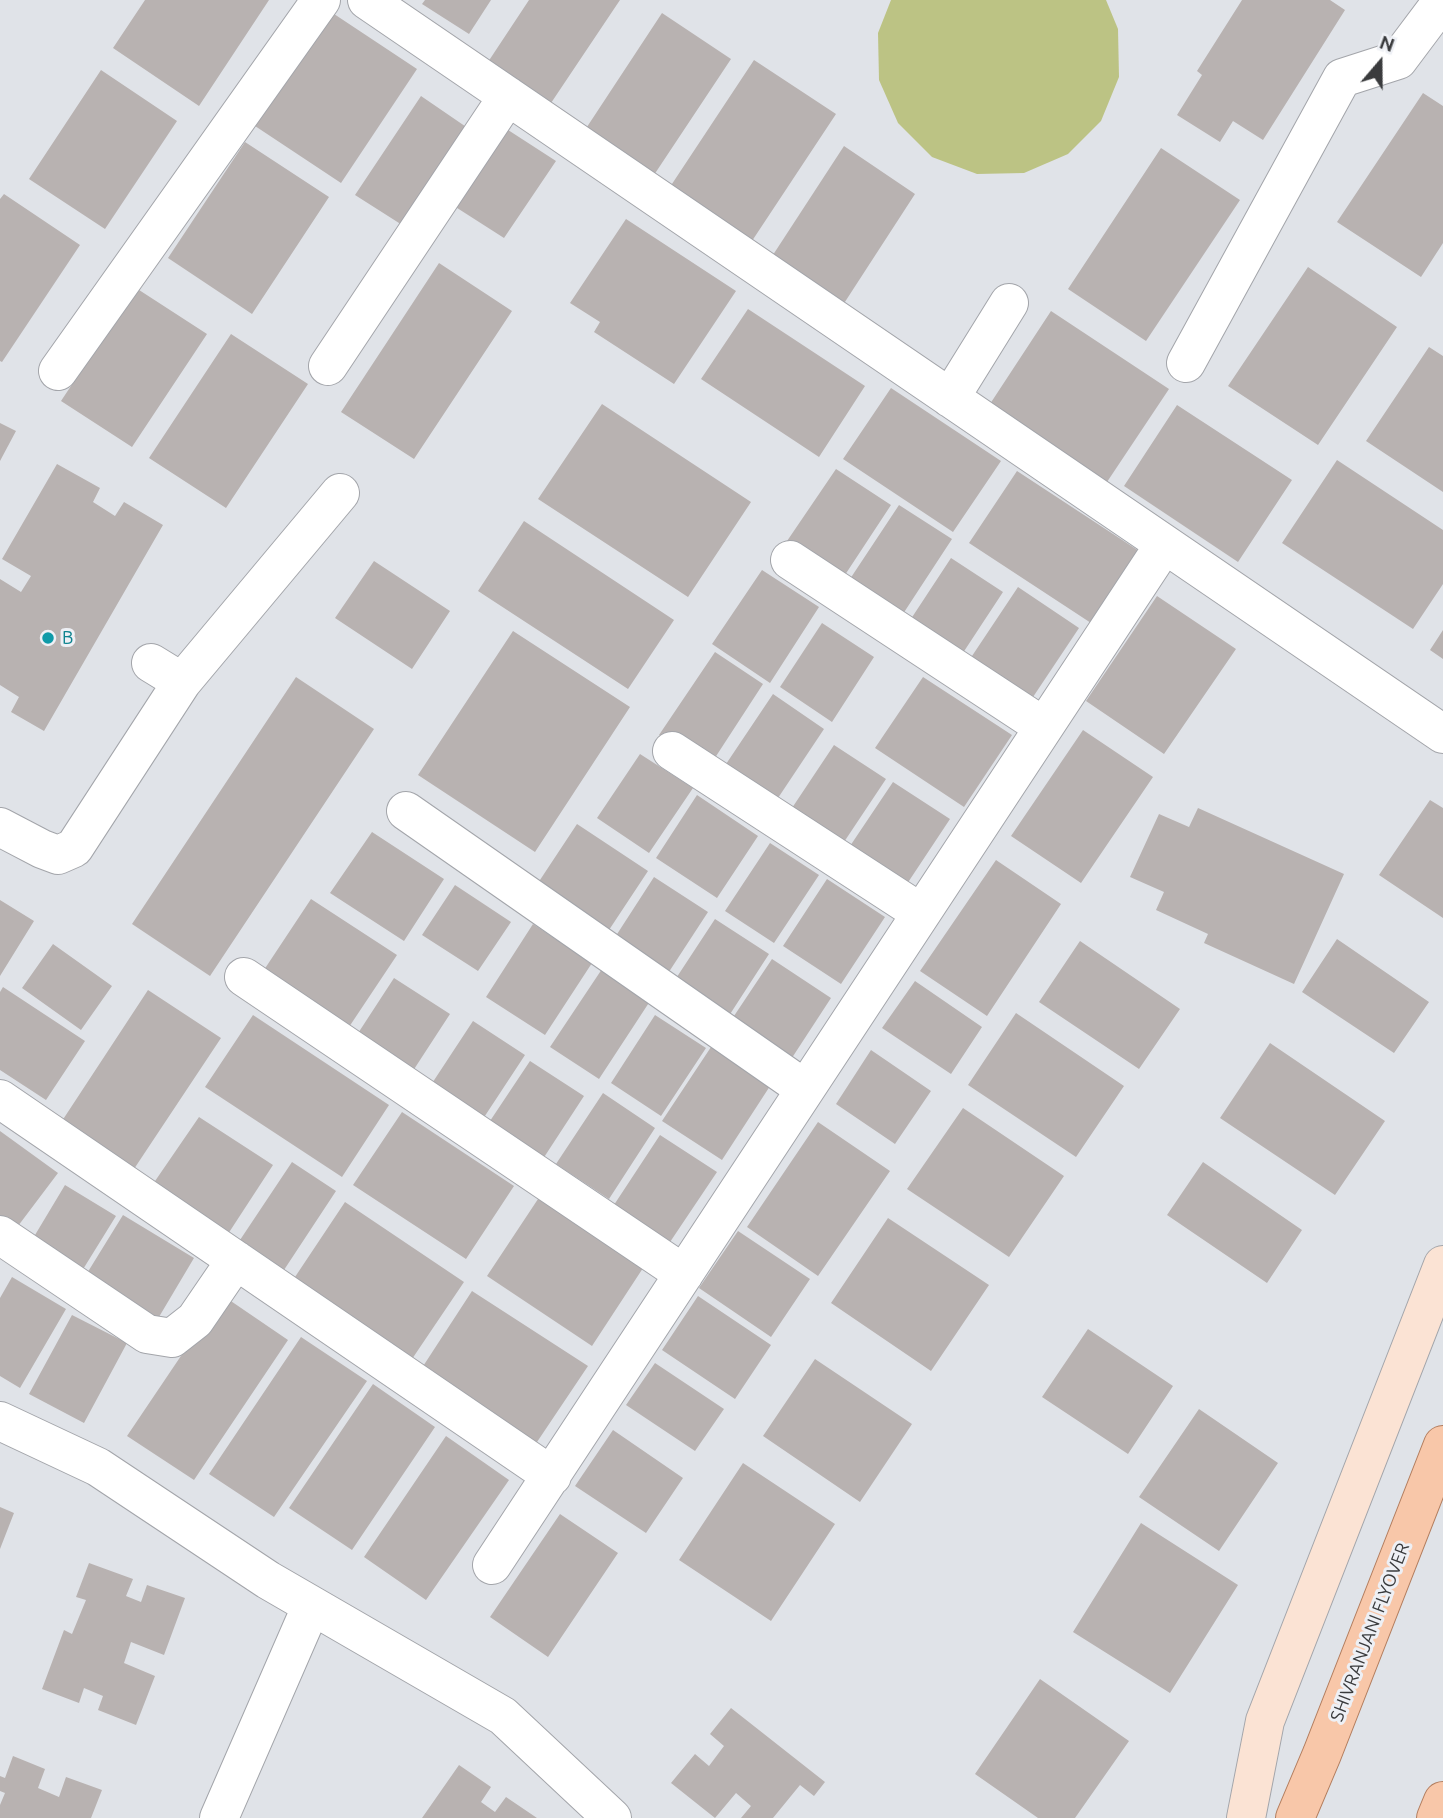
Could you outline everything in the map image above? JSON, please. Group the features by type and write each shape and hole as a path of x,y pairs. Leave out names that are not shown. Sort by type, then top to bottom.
{"main road":[{"path":"1246,1818 1265,1721 1443,1265"},
{"name":"SHIVRANJANI FLYOVER","path":"1295,1818 1443,1445"}],"street":[{"path":"58,371 321,0"},
{"path":"367,0 1443,734"},
{"path":"1186,363 1342,78 1398,60 1443,0"},
{"path":"328,366 508,96"},
{"path":"950,398 1009,303"},
{"path":"0,827 58,855 74,848 166,673 340,493"},
{"path":"492,1566 1164,545"},
{"path":"790,560 1044,727"},
{"path":"671,751 921,913"},
{"path":"406,811 806,1088"},
{"path":"244,977 684,1274"},
{"path":"0,1098 552,1476"},
{"path":"0,1235 147,1334 172,1338 195,1321 236,1260"},
{"path":"0,1421 98,1467 312,1607 503,1716 612,1818"},
{"path":"219,1818 312,1607"}],"green space":[{"path":"891,0 1106,0 1118,29 1119,77 1101,121 1068,154 1024,173 977,174 932,157 898,123 879,80 878,33"}],"building":[{"path":"145,0 269,0 199,106 113,48"},
{"path":"425,0 491,0 469,34 422,4"},
{"path":"529,0 620,0 551,103 488,62"},
{"path":"1242,0 1330,0 1345,10 1263,140 1233,121 1220,142 1177,115 1202,75 1197,71"},
{"path":"325,8 417,69 341,183 249,122"},
{"path":"662,13 731,59 652,178 583,133"},
{"path":"754,60 836,114 748,247 666,193"},
{"path":"101,70 177,121 105,229 29,179"},
{"path":"1423,93 1443,106 1443,243 1421,277 1337,222"},
{"path":"421,96 475,133 410,230 355,195"},
{"path":"505,128 556,161 504,238 454,206"},
{"path":"245,142 329,197 252,314 168,258"},
{"path":"844,146 915,194 841,308 769,261"},
{"path":"1161,148 1240,200 1146,341 1068,289"},
{"path":"4,194 80,245 2,362 0,199"},
{"path":"626,219 736,291 674,384 594,332 600,322 570,303"},
{"path":"439,263 512,311 414,459 341,412"},
{"path":"1308,267 1397,327 1318,445 1228,386"},
{"path":"136,288 207,334 132,447 61,401"},
{"path":"748,309 865,386 819,457 701,379"},
{"path":"1051,311 1169,389 1107,482 990,404"},
{"path":"231,334 308,384 226,508 149,458"},
{"path":"1429,347 1443,356 1443,492 1366,441"},
{"path":"891,388 1001,461 953,532 843,459"},
{"path":"602,404 751,502 688,597 538,499"},
{"path":"1177,405 1292,480 1238,562 1124,486"},
{"path":"0,423 16,431 0,461"},
{"path":"1337,460 1443,530 1443,584 1413,629 1282,543"},
{"name":"B","path":"57,464 100,488 93,502 115,516 124,502 163,525 44,731 11,712 19,697 0,685 0,579 21,592 31,576 2,559"},
{"path":"836,469 891,505 841,581 785,544"},
{"path":"1017,471 1139,551 1091,623 969,543"},
{"path":"899,505 952,539 899,620 846,585"},
{"path":"524,521 674,620 628,689 478,591"},
{"path":"951,558 1003,592 955,665 903,631"},
{"path":"374,561 450,611 412,669 335,618"},
{"path":"762,570 819,607 770,683 712,644"},
{"path":"1018,587 1079,628 1023,712 962,671"},
{"path":"1157,596 1236,649 1164,754 1086,701"},
{"path":"822,623 874,657 832,722 780,687"},
{"path":"1443,630 1443,659 1430,650"},
{"path":"513,631 630,707 535,852 418,775"},
{"path":"715,652 763,684 709,767 659,735"},
{"path":"296,677 374,729 210,976 132,924"},
{"path":"923,677 1012,735 964,807 875,748"},
{"path":"773,694 824,729 772,807 720,773"},
{"path":"1083,730 1153,777 1081,883 1011,836"},
{"path":"834,745 886,779 836,854 784,820"},
{"path":"640,754 693,788 649,853 597,818"},
{"path":"893,782 950,819 899,896 842,858"},
{"path":"697,795 758,836 717,898 656,858"},
{"path":"1430,800 1443,808 1443,918 1379,875"},
{"path":"1198,808 1344,874 1294,984 1204,943 1208,934 1156,910 1164,892 1130,877 1159,814 1189,827"},
{"path":"577,824 648,871 609,930 538,883"},
{"path":"372,832 444,879 404,941 330,893"},
{"path":"770,843 819,875 774,943 725,911"},
{"path":"996,860 1061,904 987,1016 920,971"},
{"path":"654,877 708,912 663,981 610,945"},
{"path":"827,879 885,917 841,984 783,946"},
{"path":"455,885 511,922 478,971 422,935"},
{"path":"311,899 397,955 343,1036 258,979"},
{"path":"0,900 34,921 0,976"},
{"path":"715,919 769,954 723,1025 669,989"},
{"path":"533,924 592,963 545,1035 486,997"},
{"path":"1337,939 1429,1002 1394,1053 1302,992"},
{"path":"1080,941 1180,1009 1139,1069 1039,1002"},
{"path":"53,944 112,986 81,1030 22,988"},
{"path":"772,959 831,998 786,1067 726,1028"},
{"path":"606,963 654,995 599,1079 550,1047"},
{"path":"394,978 450,1014 407,1080 351,1044"},
{"path":"915,981 982,1027 951,1074 882,1028"},
{"path":"3,987 85,1041 46,1100 0,1070 0,992"},
{"path":"148,990 221,1038 132,1172 60,1124"},
{"path":"1016,1013 1124,1086 1076,1157 968,1085"},
{"path":"253,1015 389,1105 342,1177 205,1087"},
{"path":"655,1015 706,1048 661,1116 611,1083"},
{"path":"473,1021 525,1055 477,1128 425,1094"},
{"path":"1270,1043 1385,1121 1335,1195 1220,1118"},
{"path":"713,1044 772,1083 722,1160 662,1121"},
{"path":"871,1050 931,1091 895,1144 836,1104"},
{"path":"530,1061 584,1096 539,1165 484,1130"},
{"path":"603,1093 655,1128 609,1199 556,1164"},
{"path":"963,1108 1064,1176 1009,1257 907,1189"},
{"path":"402,1112 514,1186 466,1259 353,1185"},
{"path":"199,1117 273,1165 228,1234 153,1184"},
{"path":"818,1122 890,1171 818,1276 747,1227"},
{"path":"0,1131 58,1173 15,1230 0,1219"},
{"path":"660,1135 717,1172 666,1248 610,1211"},
{"path":"292,1162 336,1191 282,1273 238,1243"},
{"path":"1203,1162 1302,1230 1267,1283 1167,1215"},
{"path":"65,1185 116,1216 77,1279 26,1250"},
{"path":"540,1196 645,1265 592,1346 487,1276"},
{"path":"345,1202 464,1282 410,1362 291,1283"},
{"path":"123,1215 194,1258 153,1327 81,1283"},
{"path":"888,1218 989,1285 931,1371 831,1303"},
{"path":"738,1231 810,1279 771,1337 699,1288"},
{"path":"12,1277 66,1309 20,1388 0,1376 0,1298"},
{"path":"472,1291 588,1366 533,1448 418,1374"},
{"path":"222,1295 288,1340 194,1480 127,1436"},
{"path":"698,1296 771,1345 735,1399 662,1350"},
{"path":"72,1315 127,1343 84,1423 29,1394"},
{"path":"1088,1329 1173,1386 1128,1454 1042,1397"},
{"path":"301,1337 367,1381 274,1517 209,1474"},
{"path":"815,1359 912,1424 860,1502 763,1436"},
{"path":"655,1363 724,1409 695,1451 626,1405"},
{"path":"373,1384 435,1427 352,1550 289,1508"},
{"path":"1199,1409 1278,1463 1219,1551 1139,1497"},
{"path":"613,1430 683,1478 646,1533 575,1486"},
{"path":"446,1436 509,1480 426,1600 364,1557"},
{"path":"743,1463 835,1524 771,1621 679,1560"},
{"path":"0,1507 14,1513 0,1549"},
{"path":"560,1514 618,1553 548,1657 490,1617"},
{"path":"1141,1523 1238,1585 1170,1693 1073,1632"},
{"path":"89,1563 133,1579 126,1596 141,1602 147,1585 185,1598 164,1655 131,1642 124,1663 155,1676 136,1725 98,1710 103,1696 84,1688 79,1703 42,1689 64,1630 72,1634 86,1600 76,1597"},
{"path":"1040,1679 1129,1741 1075,1818 1038,1818 975,1774"},
{"path":"731,1708 825,1782 814,1796 800,1785 773,1818 741,1818 751,1806 736,1793 715,1818 671,1783 695,1754 709,1766 724,1746 710,1734"},
{"path":"13,1756 45,1769 38,1788 59,1797 66,1777 102,1790 91,1818 0,1818 0,1805 5,1793 0,1791 0,1776 5,1778"},
{"path":"459,1765 491,1787 481,1802 495,1812 506,1797 537,1818 422,1818"}],"place":[{"name":"B","path":"48,638"}]}
